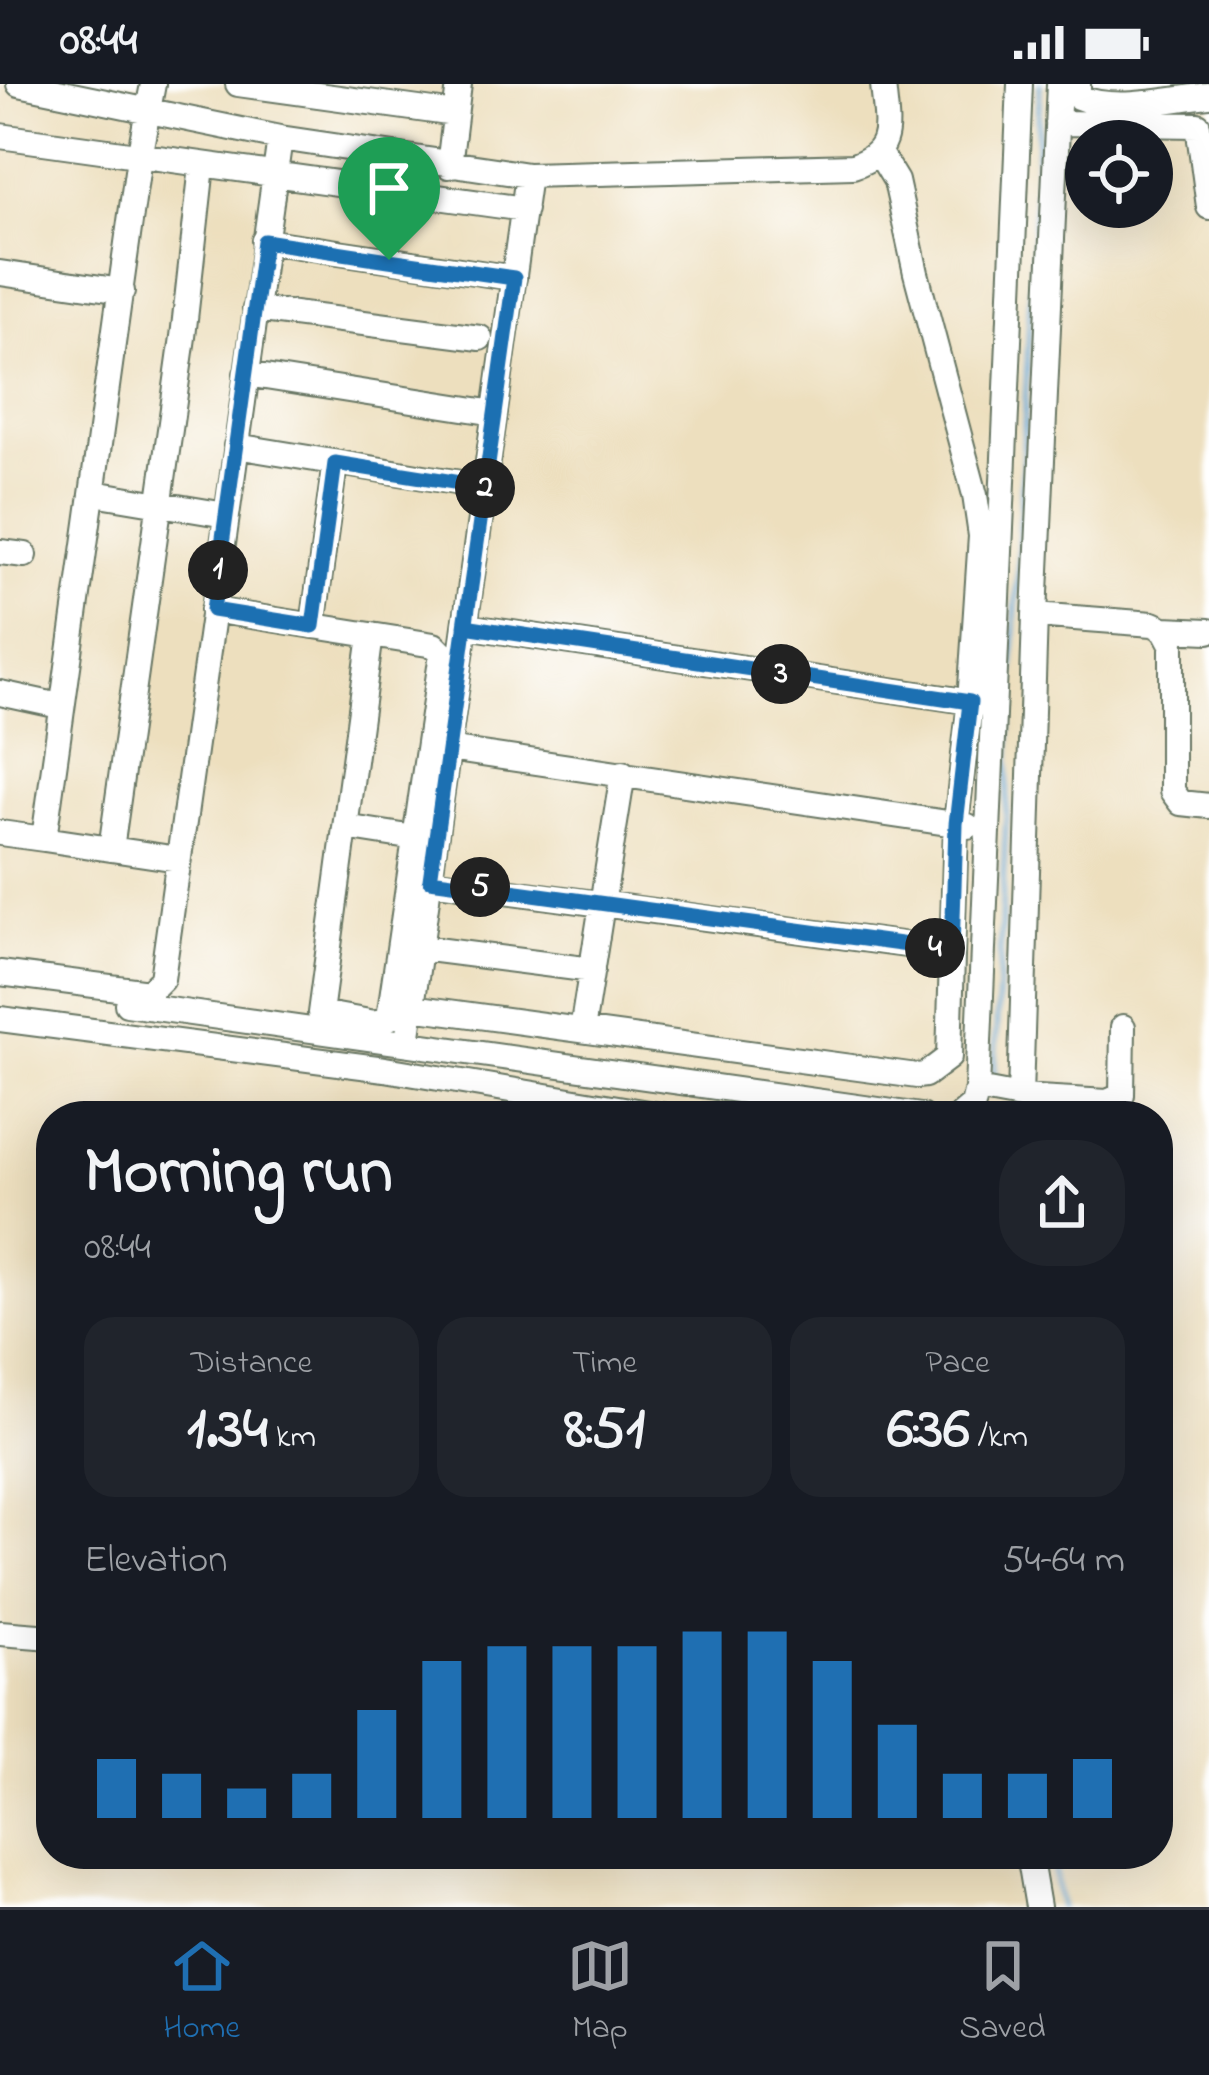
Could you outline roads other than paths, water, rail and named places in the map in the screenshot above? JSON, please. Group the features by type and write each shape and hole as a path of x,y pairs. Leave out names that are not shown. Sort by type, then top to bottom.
{"street":[{"path":"19,84 280,138 528,175 853,166 879,153"},
{"path":"44,839 153,84"},
{"path":"238,84 455,114"},
{"path":"449,166 459,84"},
{"path":"883,84 886,128 879,153 896,181 979,517 981,704 998,1093"},
{"path":"412,1007 925,1075 949,1058 956,824 981,704 1020,84"},
{"path":"998,1093 1034,615 1057,123 1068,90 1089,101 1127,103 1209,95"},
{"path":"1057,123 1198,125 1205,137 1209,207"},
{"path":"0,136 524,208"},
{"path":"0,987 124,997 149,992 162,979 280,138"},
{"path":"111,849 202,166"},
{"path":"407,1042 528,175"},
{"path":"264,241 514,278"},
{"path":"0,273 122,291"},
{"path":"255,309 479,338"},
{"path":"246,374 495,413"},
{"path":"236,446 485,487"},
{"path":"313,626 335,463"},
{"path":"94,493 226,514"},
{"path":"213,610 313,626 371,635 434,645 442,653 387,1022 320,1013 371,635"},
{"path":"1034,615 1209,631"},
{"path":"465,626 981,704"},
{"path":"1163,629 1172,644 1172,791 1181,803 1209,806"},
{"path":"0,693 60,706"},
{"path":"448,749 987,829"},
{"path":"582,1030 623,773"},
{"path":"345,827 415,838"},
{"path":"0,833 178,859"},
{"path":"430,880 952,951"},
{"path":"421,948 592,970"},
{"path":"0,973 407,1042 817,1101"},
{"path":"0,1019 385,1070 574,1101"},
{"path":"1110,1101 1122,1095 1123,1027"},
{"path":"668,1101 671,1080"},
{"path":"982,1101 998,1093 1038,1101"},
{"path":"0,1633 36,1636"},
{"path":"1032,1869 1038,1907"}],"waterway":[{"path":"994,1080 1040,84"},
{"path":"1054,1869 1060,1907"}]}
